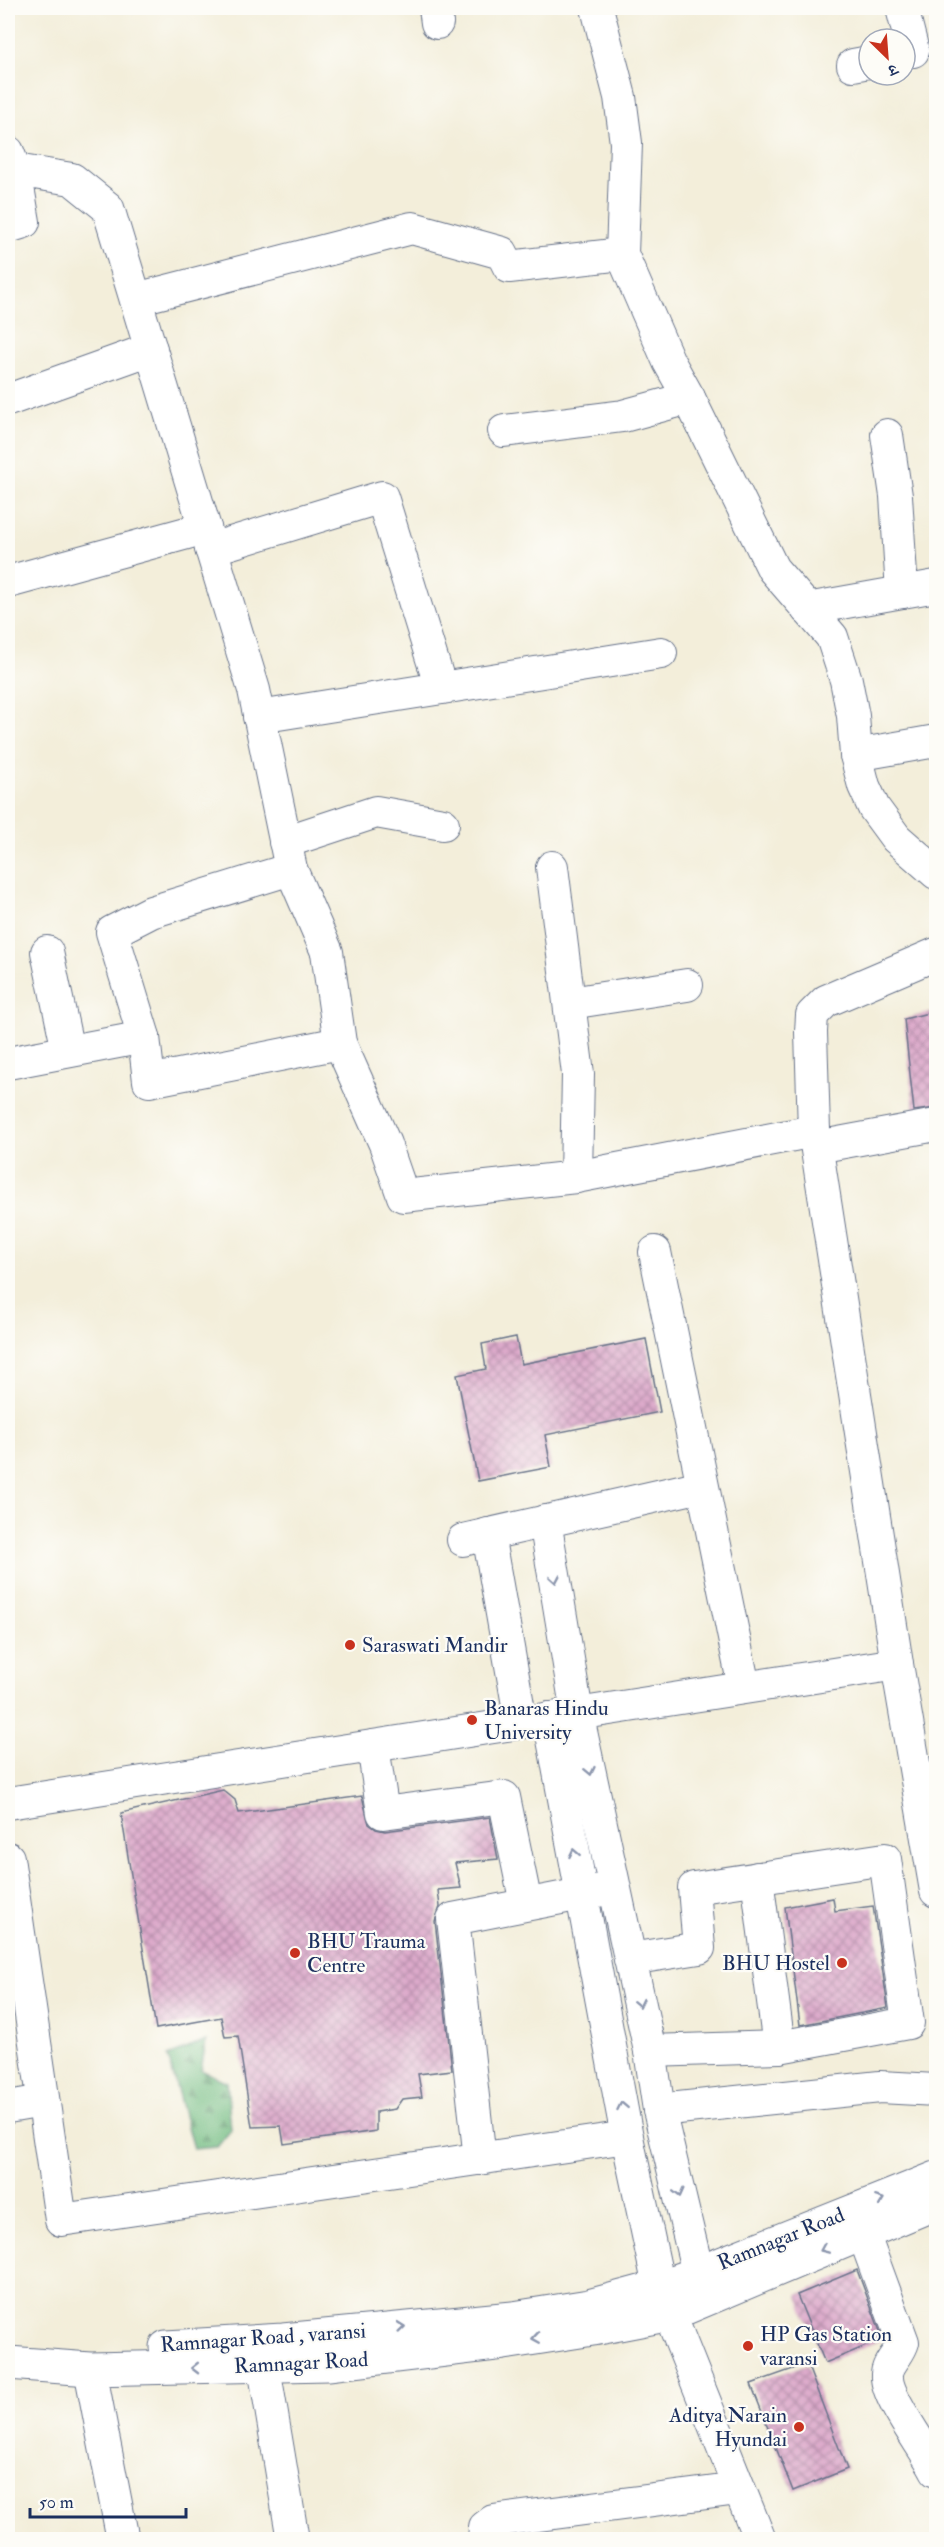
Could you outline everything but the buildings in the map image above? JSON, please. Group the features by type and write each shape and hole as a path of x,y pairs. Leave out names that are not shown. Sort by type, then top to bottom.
{"main road":[{"name":"Ramnagar Road","path":"665,2301 698,2272 936,2178"},
{"path":"591,2317 665,2301 863,2233 936,2203"},
{"name":"Ramnagar Road","path":"8,2363 90,2369 264,2367 404,2356 591,2317"},
{"name":"Ramnagar Road , varansi","path":"8,2344 174,2347 272,2341 513,2318 591,2317"}],"street":[{"path":"597,8 620,97 626,143 622,254 669,362 774,569 832,637 846,680 853,716 856,755 864,786 874,808 897,838 936,873"},
{"path":"902,8 918,50"},
{"path":"8,227 24,222 11,161 72,179 108,208 208,538 259,717 288,855 327,952 340,1043 385,1144 403,1196 576,1177 816,1139 936,1125"},
{"path":"136,299 412,228 502,253 509,267 622,254"},
{"path":"8,400 151,349"},
{"path":"504,431 623,416 689,398"},
{"path":"887,435 896,496 902,592"},
{"path":"8,582 382,497 441,688"},
{"path":"807,609 936,586"},
{"path":"259,717 661,654"},
{"path":"856,755 936,741"},
{"path":"340,1043 149,1081 144,1037 112,932 151,912 288,855 376,812 443,824"},
{"path":"552,867 578,1074 576,1177"},
{"path":"47,952 68,1051"},
{"path":"936,954 826,1001 813,1015 811,1032 816,1139 897,1664 936,1891"},
{"path":"570,1003 687,985"},
{"path":"8,1063 144,1037"},
{"path":"655,1252 744,1687"},
{"path":"698,2272 659,2110 650,2051 615,1889 549,1718 475,1537 702,1486"},
{"path":"545,1521 549,1718 627,2137 665,2301 760,2540"},
{"path":"8,1803 897,1664"},
{"path":"373,1746 383,1813 504,1797 526,1904"},
{"path":"8,1858 14,1945 44,2101 61,2220 627,2137"},
{"path":"630,1959 699,1948 694,1888 885,1858 908,2023 779,2047 650,2051"},
{"path":"757,1878 779,2047"},
{"path":"480,2159 453,1919 581,1892 615,1889"},
{"path":"659,2110 880,2086 936,2090"},
{"path":"8,2108 44,2101"},
{"path":"863,2233 903,2342 888,2368 887,2379 899,2409 936,2470"},
{"path":"264,2367 292,2540"},
{"path":"90,2369 123,2540"},
{"path":"484,2540 485,2527 493,2521 738,2489"}],"green space":[{"path":"206,2041 201,2070 227,2082 231,2130 217,2147 193,2149 168,2056"}],"place":[{"name":"Saraswati Mandir","path":"350,1645"},
{"name":"Banaras Hindu University","path":"472,1720"},
{"name":"BHU Trauma Centre","path":"295,1953"},
{"name":"BHU Hostel","path":"842,1963"},
{"name":"HP Gas Station varansi","path":"748,2346"},
{"name":"Aditya Narain Hyundai","path":"799,2427"}]}
